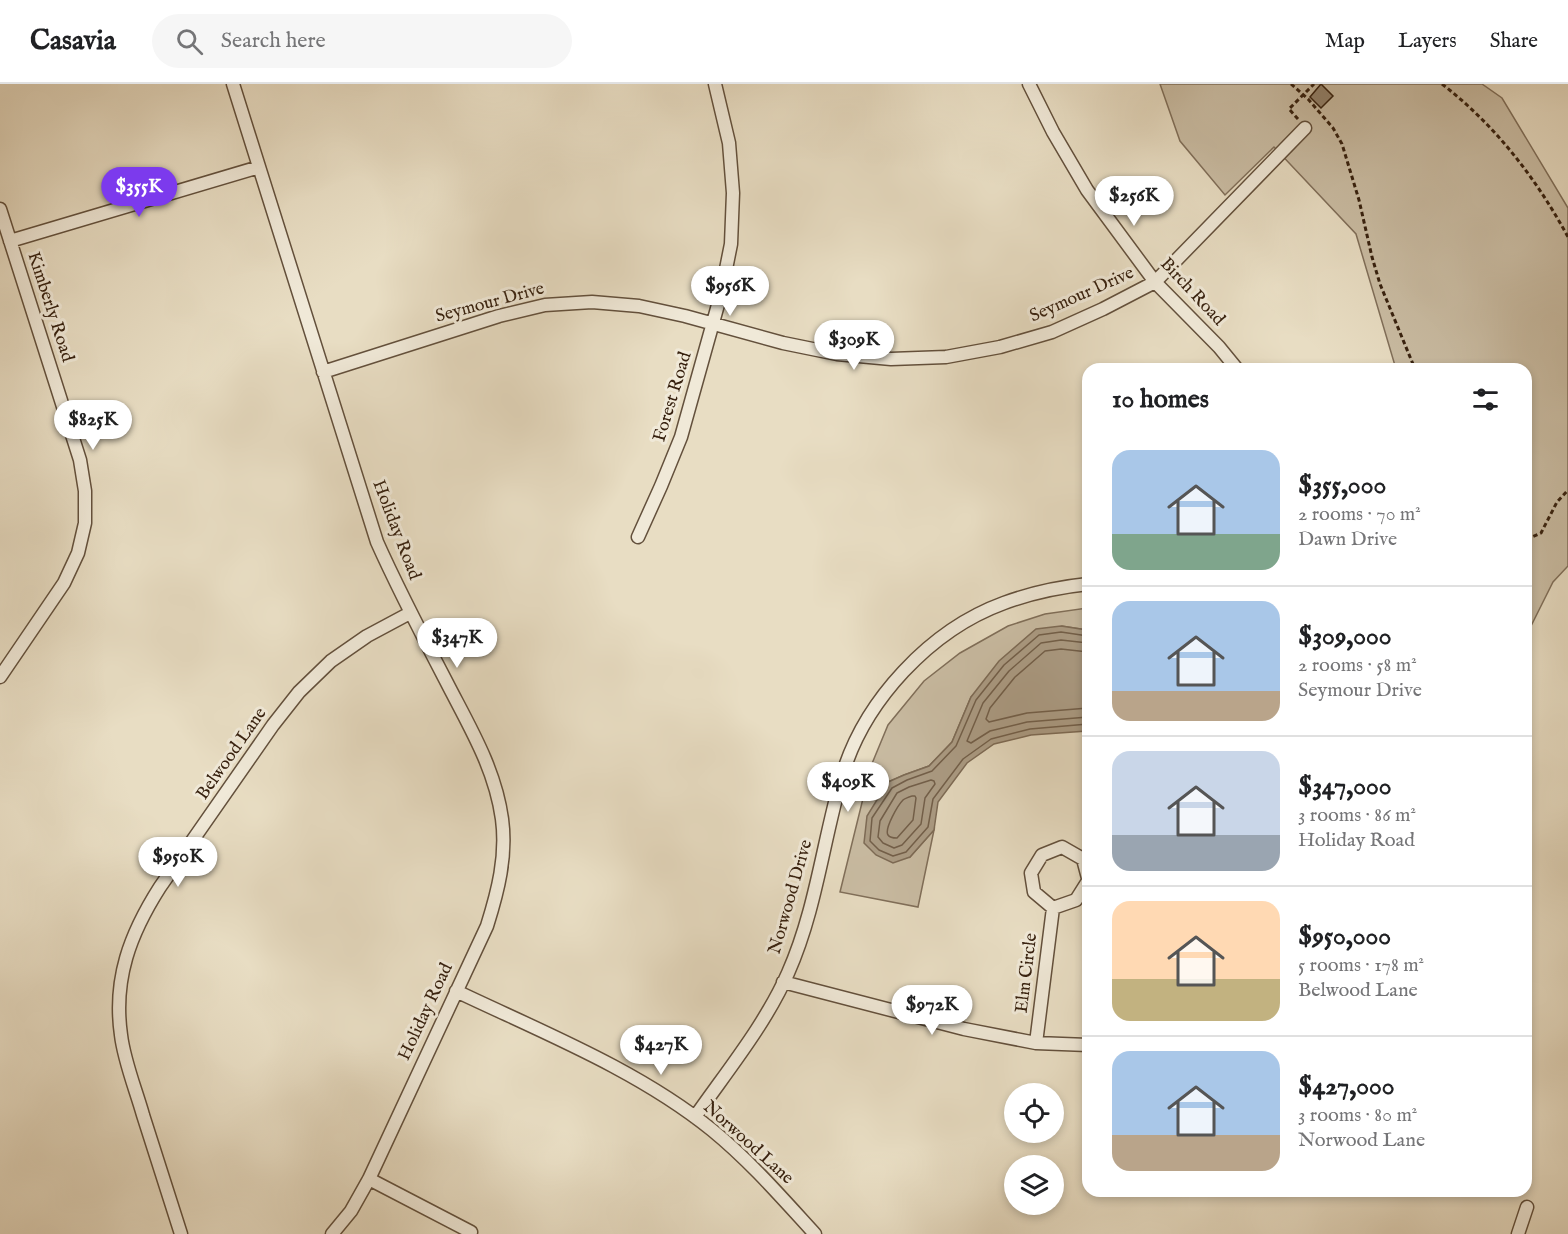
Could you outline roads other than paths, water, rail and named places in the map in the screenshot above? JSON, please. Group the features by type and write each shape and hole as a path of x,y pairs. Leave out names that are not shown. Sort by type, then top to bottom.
{"street":[{"name":"Holiday Road","path":"233,84 377,542 410,613 483,753 496,785 502,821 504,857 498,893 487,926 369,1179 351,1211 332,1234"},
{"name":"Forest Road","path":"638,537 662,486 681,437 721,294 731,244 733,193 729,143 715,84"},
{"name":"Birch Road","path":"1029,84 1053,132 1088,190 1155,282 1232,363"},
{"name":"Seymour Drive","path":"323,372 499,316 545,305 592,302 639,306 783,343 837,354 891,358 946,357 1000,347 1052,332 1155,282 1305,128"},
{"path":"10,240 259,167"},
{"name":"Kimberly Road","path":"0,209 80,460 85,491 85,523 78,554 64,583 0,677"},
{"name":"Norwood Drive","path":"695,1117 769,1010 788,974 814,893 842,774 857,738 877,703 903,672 933,644 965,622 1002,604 1040,592 1082,585"},
{"name":"Belwood Lane","path":"181,1234 121,1036 119,1005 130,943 144,913 160,887 273,725 299,692 331,661 367,636 410,613"},
{"path":"1082,858 1062,848 1042,855 1031,873 1034,892 1053,908 1076,900 1082,890"},
{"name":"Elm Circle","path":"1036,1043 1053,908"},
{"path":"783,982 964,1029 1036,1043 1082,1045"},
{"name":"Norwood Lane","path":"456,991 609,1065 664,1095 713,1131 758,1171 815,1234"},
{"path":"369,1179 471,1232"},
{"path":"1518,1234 1527,1207"}],"water":[{"path":"1061,626 1082,629 1082,731 1031,735 994,744 967,763 938,802 934,830 910,857 893,863 876,855 864,843 867,816 888,782 929,766 952,742 971,697 999,661 1036,629"}]}
